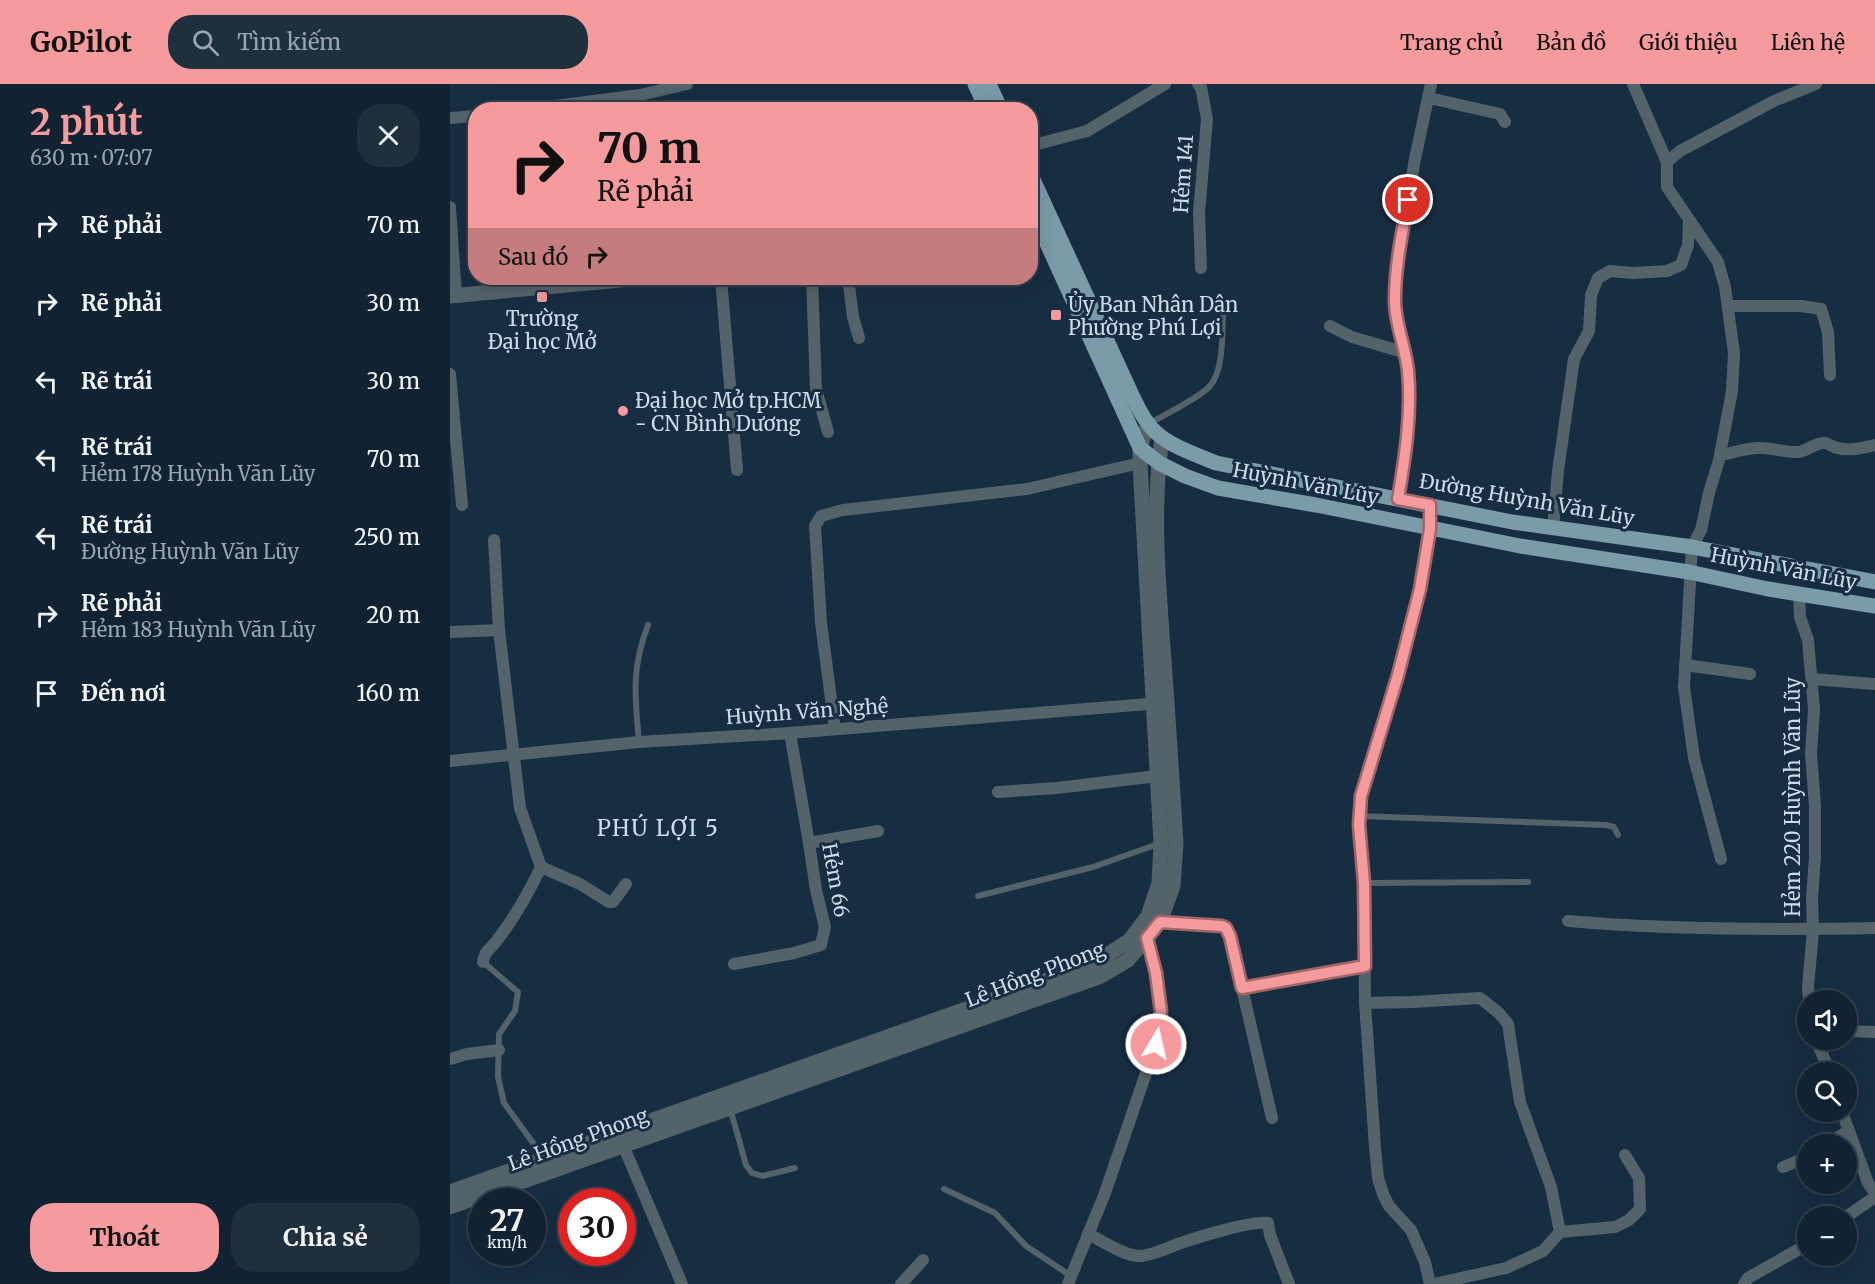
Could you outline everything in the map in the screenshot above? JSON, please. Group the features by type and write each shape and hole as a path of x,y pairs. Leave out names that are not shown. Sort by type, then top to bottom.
{"main road":[{"path":"975,84 983,102"},
{"path":"989,84 997,102"},
{"name":"Huỳnh Văn Lũy","path":"1038,212 1042,232 1140,456 1218,488 1520,546 1689,572 1799,594 1875,606"},
{"name":"Đường Huỳnh Văn Lũy","path":"1042,232 1148,424 1162,438 1216,463 1512,522 1692,547 1875,582"}],"street":[{"path":"632,84 640,95"},
{"path":"586,102 640,95 687,84"},
{"path":"1038,144 1086,131 1165,84"},
{"name":"Hẻm 141","path":"1198,84 1201,87 1206,119 1199,213 1201,268"},
{"path":"1398,499 1408,441 1408,375 1406,353 1394,302 1401,241 1431,84"},
{"path":"1667,162 1680,152 1774,101 1816,84"},
{"path":"1636,85 1667,162 1667,187 1718,261 1728,306 1734,352 1732,391 1720,455 1701,530 1692,547 1684,687 1694,758 1721,860"},
{"path":"1429,98 1500,114 1505,122"},
{"path":"450,118 468,117"},
{"path":"450,207 453,296 568,285"},
{"path":"1553,529 1558,471 1574,359 1589,331 1591,295 1598,278 1610,271 1634,273 1667,271 1681,265 1688,245 1689,221"},
{"path":"722,285 737,470"},
{"path":"812,285 816,389 828,432"},
{"path":"849,285 853,317 859,338"},
{"path":"1728,306 1801,306 1821,309 1828,332 1830,375"},
{"path":"1330,326 1352,337 1406,353"},
{"path":"450,375 462,505"},
{"name":"Lê Hồng Phong","path":"450,1207 1099,976 1128,960 1160,922 1173,886 1176,843 1160,703 1140,456 1148,424"},
{"name":"Lê Hồng Phong","path":"450,1192 1093,964 1130,940 1148,915 1159,883 1161,843 1157,776 1160,703 1156,514 1162,438"},
{"path":"1720,455 1751,448 1801,452 1826,443 1834,447 1852,449 1863,449 1875,444"},
{"path":"835,729 821,612 815,526 821,516 843,510 1027,489 1140,456"},
{"path":"1430,505 1430,529 1420,589 1398,675 1361,796 1359,816 1364,883 1365,1003 1378,1178 1389,1206 1411,1230 1432,1284 1506,1268 1543,1251 1560,1232 1615,1227 1629,1220 1640,1209 1639,1178 1626,1155"},
{"path":"483,962 484,954 497,941 527,897 541,867 520,808 499,630 494,540"},
{"name":"Hẻm 220 Huỳnh Văn Lũy","path":"1799,594 1800,616 1808,640 1814,709 1811,754 1815,806 1815,857 1808,990"},
{"path":"450,632 499,630"},
{"path":"1685,665 1750,674"},
{"path":"1812,679 1875,684"},
{"name":"Huỳnh Văn Nghệ","path":"450,761 639,742 790,733 1160,703"},
{"name":"Hẻm 66","path":"734,964 794,953 821,945 825,927 816,890 790,733"},
{"path":"998,792 1057,788 1157,776"},
{"path":"809,843 878,831"},
{"path":"541,867 580,884 609,902 617,899 626,884"},
{"path":"1568,921 1613,925 1738,929 1875,928"},
{"path":"1160,922 1226,928 1230,936 1272,1118"},
{"path":"1069,1280 1105,1193 1156,1044 1161,1012 1156,973 1147,938"},
{"path":"1242,988 1365,966"},
{"path":"1365,1003 1480,998 1499,1013 1508,1024 1520,1102 1551,1187 1560,1232"},
{"path":"1857,1031 1875,1032"},
{"path":"450,1059 467,1054 499,1050"},
{"path":"1845,1122 1868,1183 1875,1195 1857,1209"},
{"path":"1843,1134 1848,1131"},
{"path":"622,1145 682,1284"},
{"path":"1783,1167 1797,1161"},
{"path":"1088,1234 1129,1254 1139,1256 1188,1240 1260,1222 1268,1224 1289,1284"},
{"path":"1744,1284 1748,1278 1797,1250"},
{"path":"901,1284 923,1260"}],"lane":[{"path":"1148,424 1210,386 1218,369 1223,313"},
{"path":"639,742 635,680 637,658 648,625"},
{"path":"1359,816 1606,825 1614,827 1618,835"},
{"path":"978,896 1093,867 1161,843"},
{"path":"1364,883 1528,882"},
{"path":"483,962 518,992 515,1011 499,1034 498,1077 504,1103 544,1158"},
{"path":"730,1107 746,1165 752,1173 762,1176 795,1168"},
{"path":"944,1189 994,1213 1026,1246 1069,1280"}],"place":[{"name":"Trường Đại học Mở","path":"542,297"},
{"name":"Ủy Ban Nhân Dân Phường Phú Lợi","path":"1056,315"},
{"name":"Đại học Mở tp.HCM - CN Bình Dương","path":"623,411"}],"district":[{"name":"PHÚ LỢI 5","path":"658,828"}],"route":[{"path":"1156,1044 1161,1012 1156,973 1147,938 1160,922 1226,928 1230,936 1242,988 1365,966 1364,883 1359,825 1361,796 1398,675 1420,589 1430,529 1430,505 1398,499 1408,441 1408,375 1406,353 1394,302 1408,200"}]}
